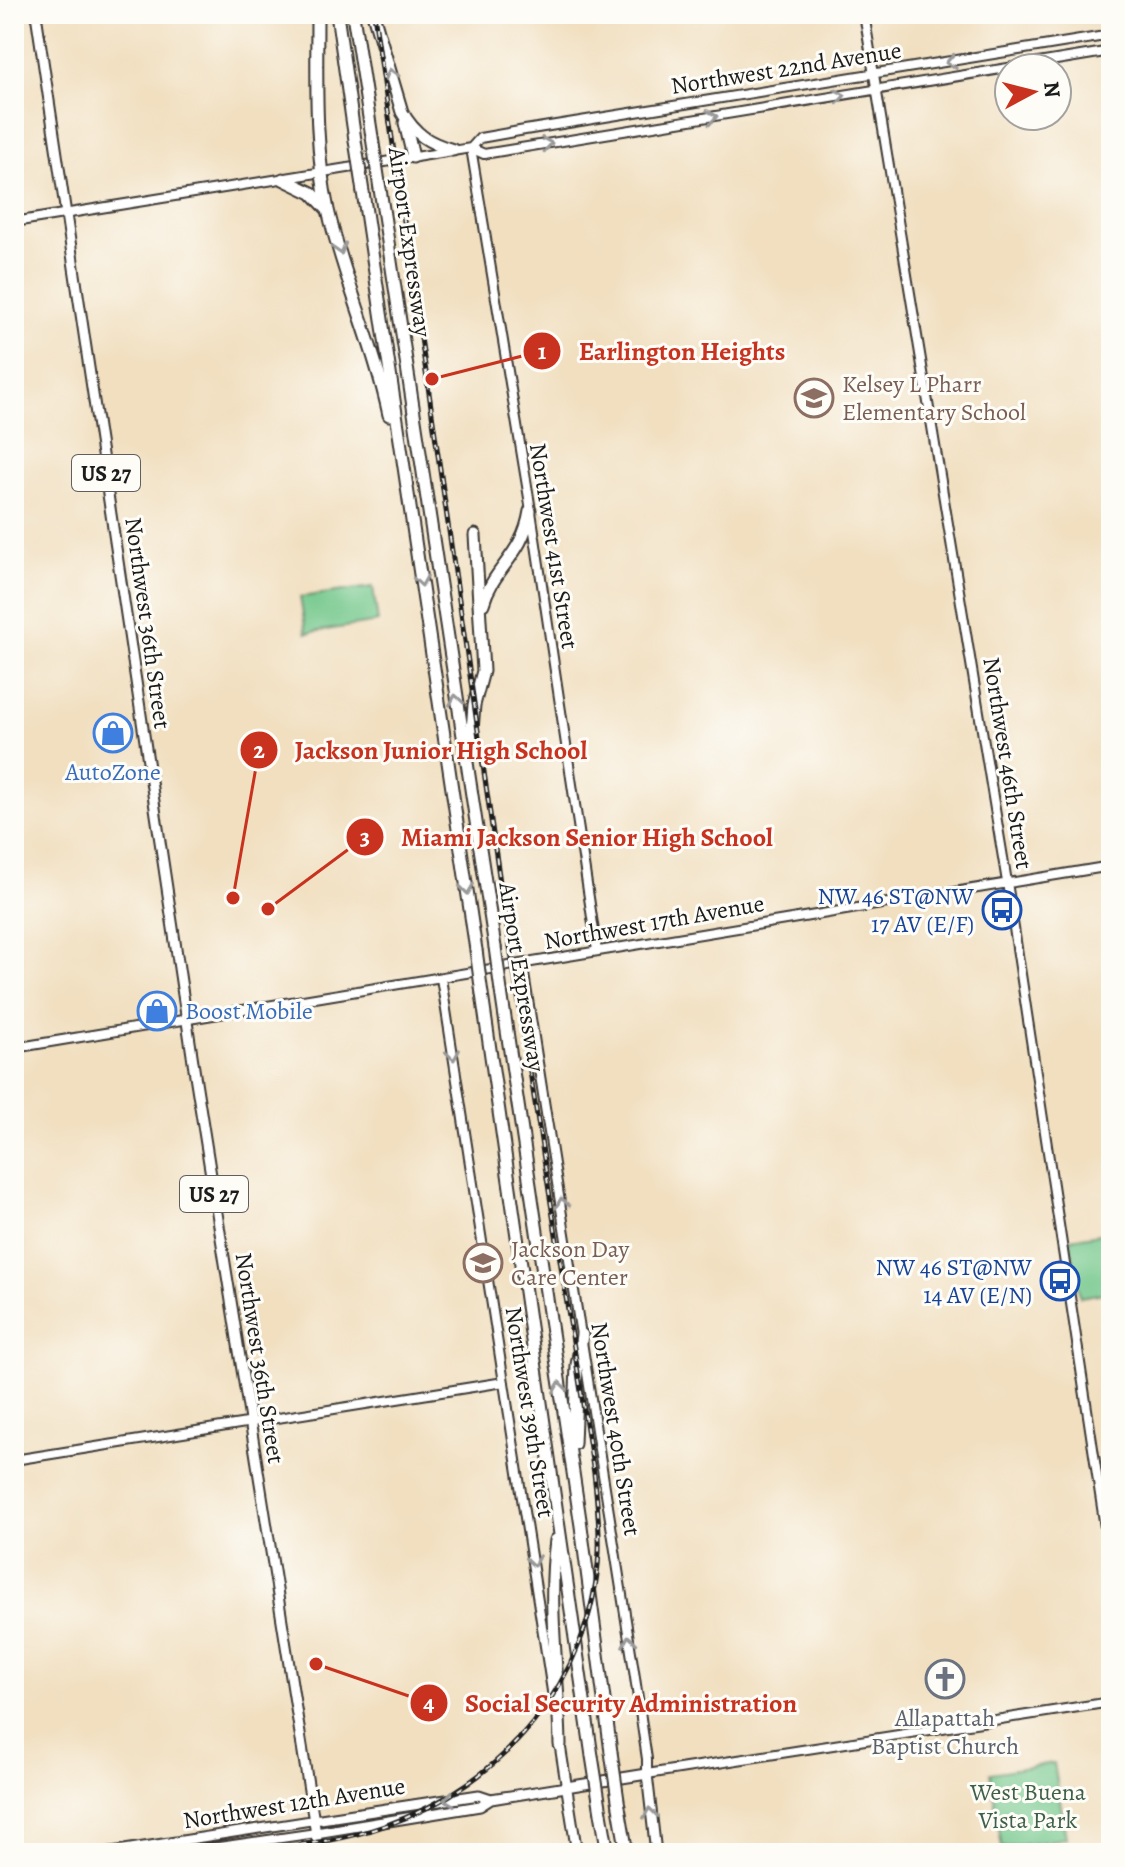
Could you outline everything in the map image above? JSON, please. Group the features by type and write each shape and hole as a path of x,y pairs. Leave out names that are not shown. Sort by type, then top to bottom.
{"highway":[{"path":"317,14 318,145 328,211 382,384 408,504"},
{"name":"Airport Expressway","path":"337,14 606,1849"},
{"name":"Airport Expressway","path":"353,14 495,947 627,1851"},
{"path":"373,14 413,157"},
{"path":"402,112 421,136 433,144 453,150"},
{"path":"283,179 306,188 328,211"},
{"path":"481,624 486,593 523,540 530,511"},
{"path":"468,777 474,705 483,671 475,535"},
{"path":"576,1492 575,1384 582,1335"},
{"path":"558,1527 553,1589 560,1745"}],"main road":[{"name":"Northwest 36th Street","path":"36,14 187,1021 319,1853"},
{"name":"Northwest 46th Street","path":"864,14 1007,882 1111,1567"},
{"name":"Northwest 22nd Avenue","path":"471,148 480,138 1111,35"},
{"name":"Northwest 22nd Avenue","path":"14,222 453,150 471,148 484,154 1111,51"},
{"name":"Northwest 41st Street","path":"471,148 597,951"},
{"name":"Northwest 17th Avenue","path":"14,1048 1111,866"},
{"name":"Northwest 40th Street","path":"525,964 524,974 647,1759 656,1853"},
{"name":"Northwest 39th Street","path":"441,978 577,1853"},
{"path":"14,1460 504,1382"},
{"name":"Northwest 12th Avenue","path":"178,1853 480,1806 491,1799 1111,1702"},
{"name":"Northwest 12th Avenue","path":"102,1853 479,1795 491,1799"}],"green space":[{"path":"373,587 378,622 306,633 300,597"},
{"path":"1111,1232 1111,1292 1080,1297 1070,1239"},
{"name":"West Buena Vista Park","path":"1054,1763 1066,1838 1002,1848 990,1773"}],"railway":[{"path":"241,1853 331,1840 384,1826 427,1808 467,1784 503,1755 534,1722 560,1684 579,1643 593,1599 599,1552 594,1473 502,896 374,14"}],"place":[{"name":"Earlington Heights","path":"432,379"},
{"name":"Kelsey L Pharr Elementary School","path":"814,398"},
{"name":"AutoZone","path":"113,733"},
{"name":"Jackson Junior High School","path":"233,898"},
{"name":"Miami Jackson Senior High School","path":"268,909"},
{"name":"NW 46 ST@NW 17 AV (E/F)","path":"1002,910"},
{"name":"Boost Mobile","path":"157,1011"},
{"name":"Jackson Day Care Center","path":"483,1263"},
{"name":"NW 46 ST@NW 14 AV (E/N)","path":"1060,1281"},
{"name":"Social Security Administration","path":"316,1664"},
{"name":"Allapattah Baptist Church","path":"945,1679"}]}
